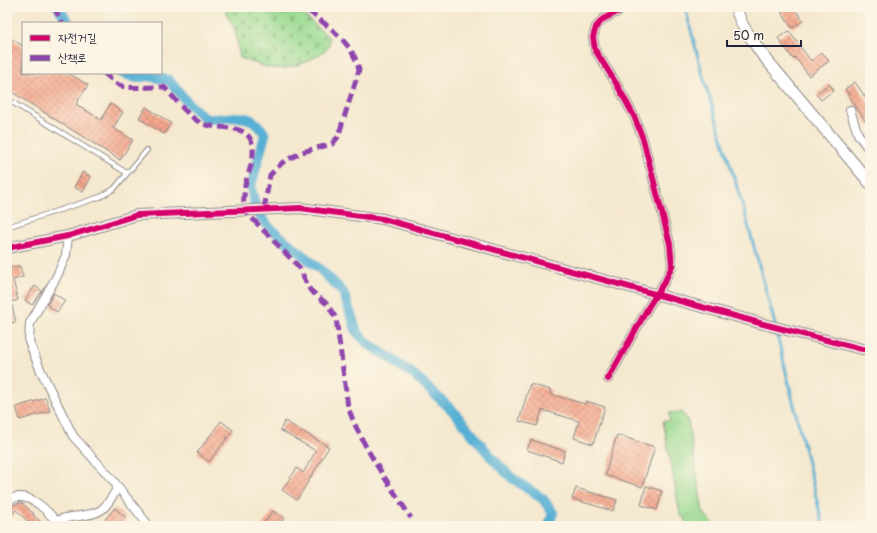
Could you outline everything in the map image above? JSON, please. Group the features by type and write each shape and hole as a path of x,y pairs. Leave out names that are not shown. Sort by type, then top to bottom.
{"main road":[{"path":"735,7 743,26 760,53 870,182"}],"street":[{"path":"608,379 649,306 658,294 672,266 670,244 643,139 634,116 616,83 595,50 593,37 596,27 603,19 627,7"},
{"path":"850,110 858,134 870,151"},
{"path":"7,248 68,236 137,215 300,208 383,219 767,325 862,349 870,349"},
{"path":"68,236 66,255 57,276 30,323 29,342 40,369 73,436 118,487 149,526"},
{"path":"7,500 26,497 44,507 53,524 90,515 102,509 118,487"}],"lane":[{"path":"7,99 127,173"},
{"path":"7,227 100,197 114,189 147,150"}],"green space":[{"path":"203,7 223,7 204,9"},
{"path":"223,7 295,7 329,37 329,47 324,52 302,64 277,69 262,66 240,58 235,30"},
{"path":"682,412 688,421 703,512 715,526 689,526 680,514 663,421 670,421 669,413"}],"building":[{"path":"778,7 794,7 803,21 792,28"},
{"path":"789,31 811,61 822,52 829,61 809,76 795,57 793,59 778,38"},
{"path":"7,36 22,45 22,74 70,74 88,85 76,104 101,120 110,104 123,112 113,128 133,140 120,160 7,89"},
{"path":"855,82 870,104 870,128 845,89"},
{"path":"829,84 834,90 821,100 816,94"},
{"path":"146,107 171,123 164,134 139,118"},
{"path":"83,172 91,177 83,192 74,187"},
{"path":"20,266 23,277 13,280 18,300 11,302 16,322 7,324 7,268"},
{"path":"35,286 42,291 32,305 25,300"},
{"path":"54,293 65,301 57,312 47,305"},
{"path":"530,384 551,390 550,394 585,404 586,401 605,407 593,444 574,438 579,421 542,410 537,426 519,421"},
{"path":"46,398 50,411 20,420 16,407"},
{"path":"221,421 233,430 209,462 197,453"},
{"path":"285,421 329,447 297,500 282,490 297,468 303,473 316,451 280,430"},
{"path":"617,435 655,447 642,487 605,475"},
{"path":"531,440 565,451 562,462 527,450"},
{"path":"646,486 662,491 657,510 641,505"},
{"path":"576,488 617,500 613,511 572,499"},
{"path":"22,503 46,526 33,526 16,510 7,520 7,506"},
{"path":"115,508 126,518 119,526 99,526"},
{"path":"273,511 284,518 279,526 262,526"}],"waterway":[{"path":"58,7 68,22"},
{"path":"685,7 702,73 744,210 775,324"},
{"path":"125,74 136,78 147,76 169,80 189,104 206,119 232,117 247,118 259,127 265,135 251,186 254,202 259,215 269,227 321,270 343,292 357,332 366,342 413,374 454,412 492,458 512,478 543,499 553,513 548,526"},
{"path":"776,330 823,526"}],"marked path":[{"path":"54,7 62,22"},
{"path":"264,209 270,175 283,162 302,152 332,144 338,137 359,70 351,50 337,34 304,7"},
{"path":"105,74 119,85 135,88 164,87 186,111 201,123 208,126 233,128 247,134 251,140 253,158 245,185 243,209 299,267 310,290 327,304 336,318 348,407 368,450 411,518"}],"cycle path":[{"path":"608,379 649,306 665,281 672,266 670,244 643,139 634,116 616,83 595,50 593,37 596,27 603,19 627,7"},
{"path":"7,248 68,236 137,215 300,208 383,219 767,325 862,349 870,349"}]}
